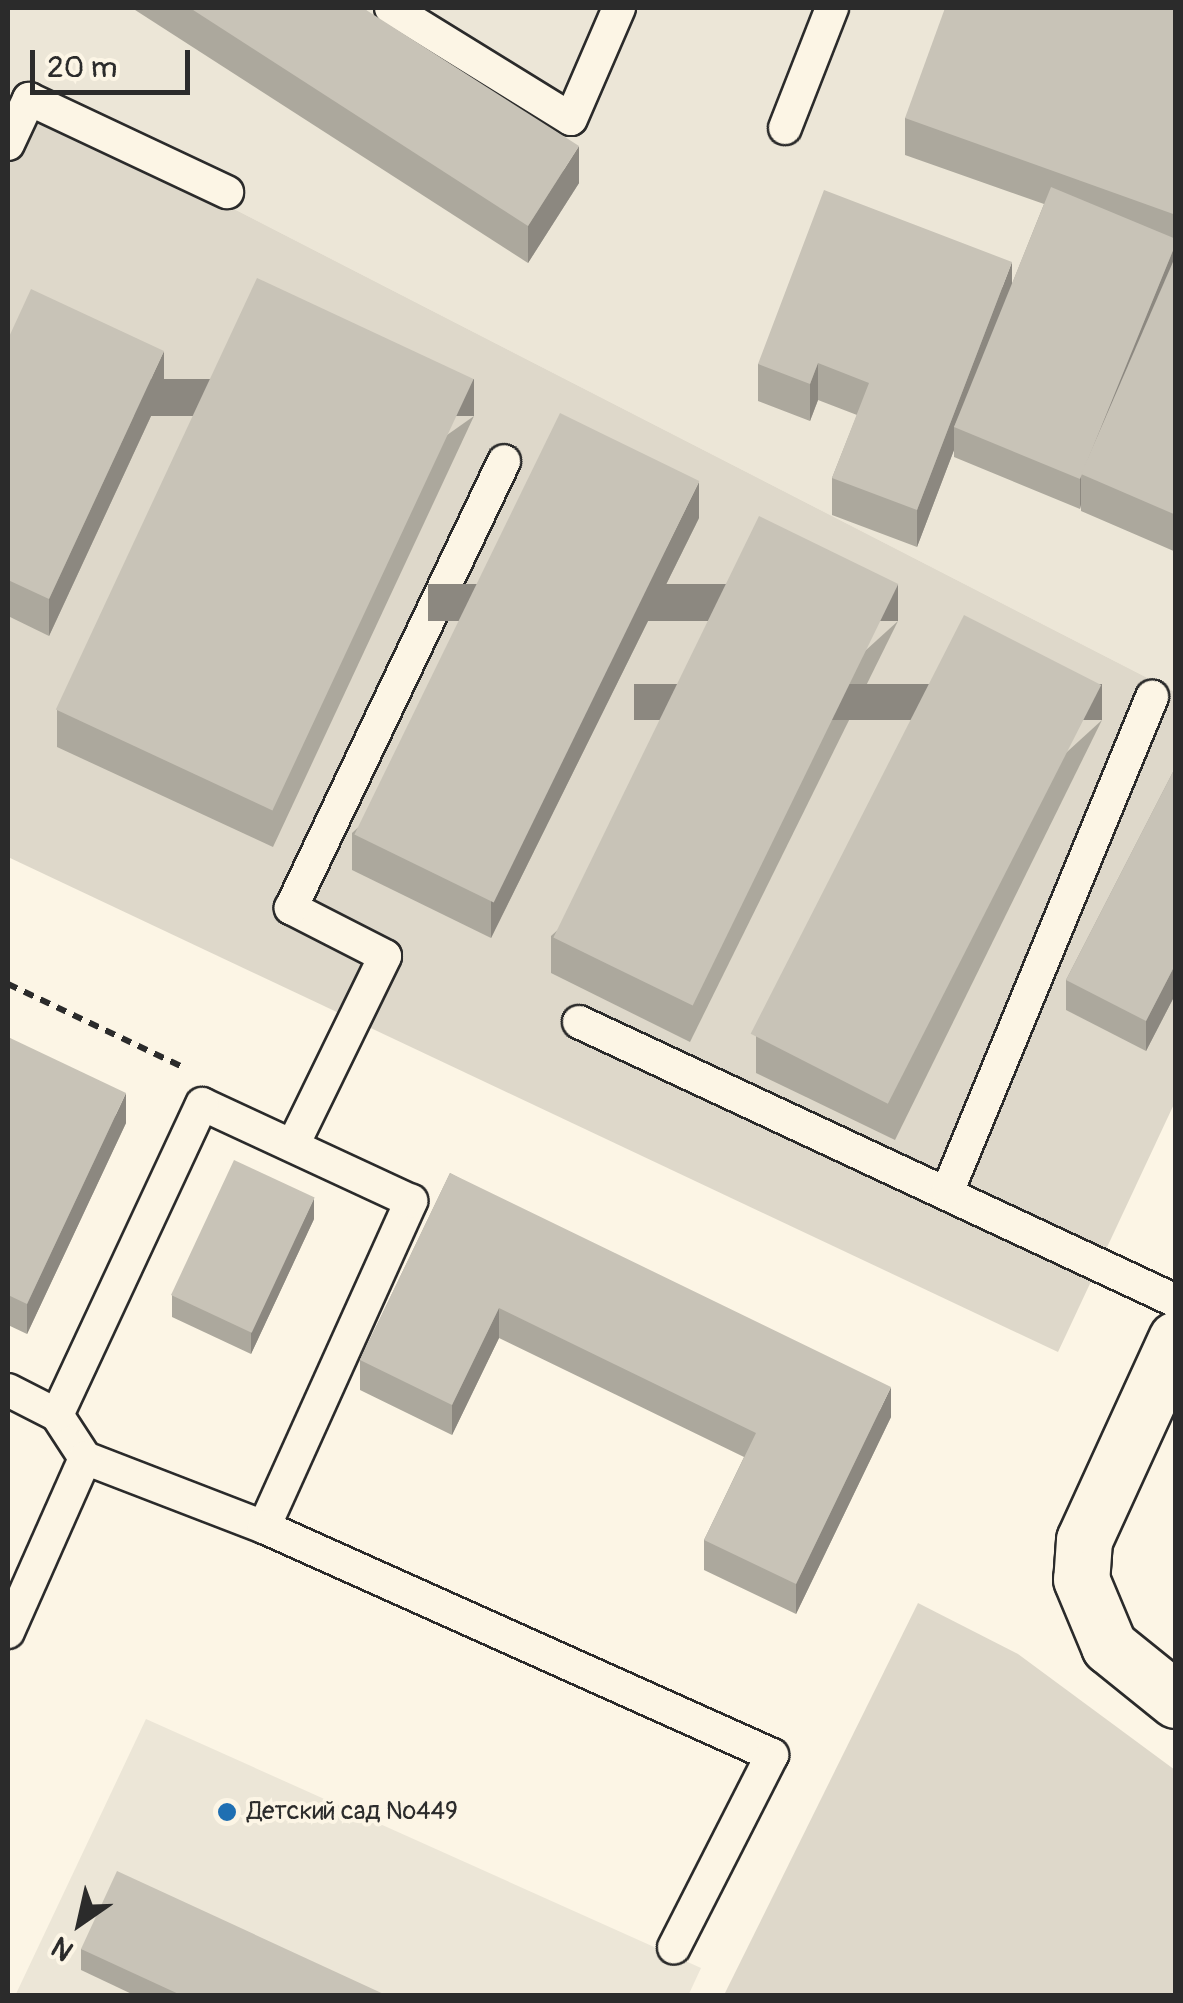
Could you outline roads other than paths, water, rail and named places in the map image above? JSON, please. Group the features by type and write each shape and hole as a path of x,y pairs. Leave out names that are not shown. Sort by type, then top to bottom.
{"street":[{"path":"1176,1339 1081,1559 1098,1632 1176,1700"}],"lane":[{"path":"390,8 571,119 620,8"},
{"path":"785,128 832,8"},
{"path":"8,144 29,99 227,192"},
{"path":"293,1145 385,956 291,908 504,461"},
{"path":"948,1190 1152,697"},
{"path":"579,1022 948,1190 1176,1302"},
{"path":"57,1415 202,1104 411,1201 264,1527"},
{"path":"8,1390 57,1415 84,1458 264,1527 772,1755 674,1947"},
{"path":"8,1632 84,1458"}],"place":[{"name":"Детский сад №449","path":"227,1812"}]}
